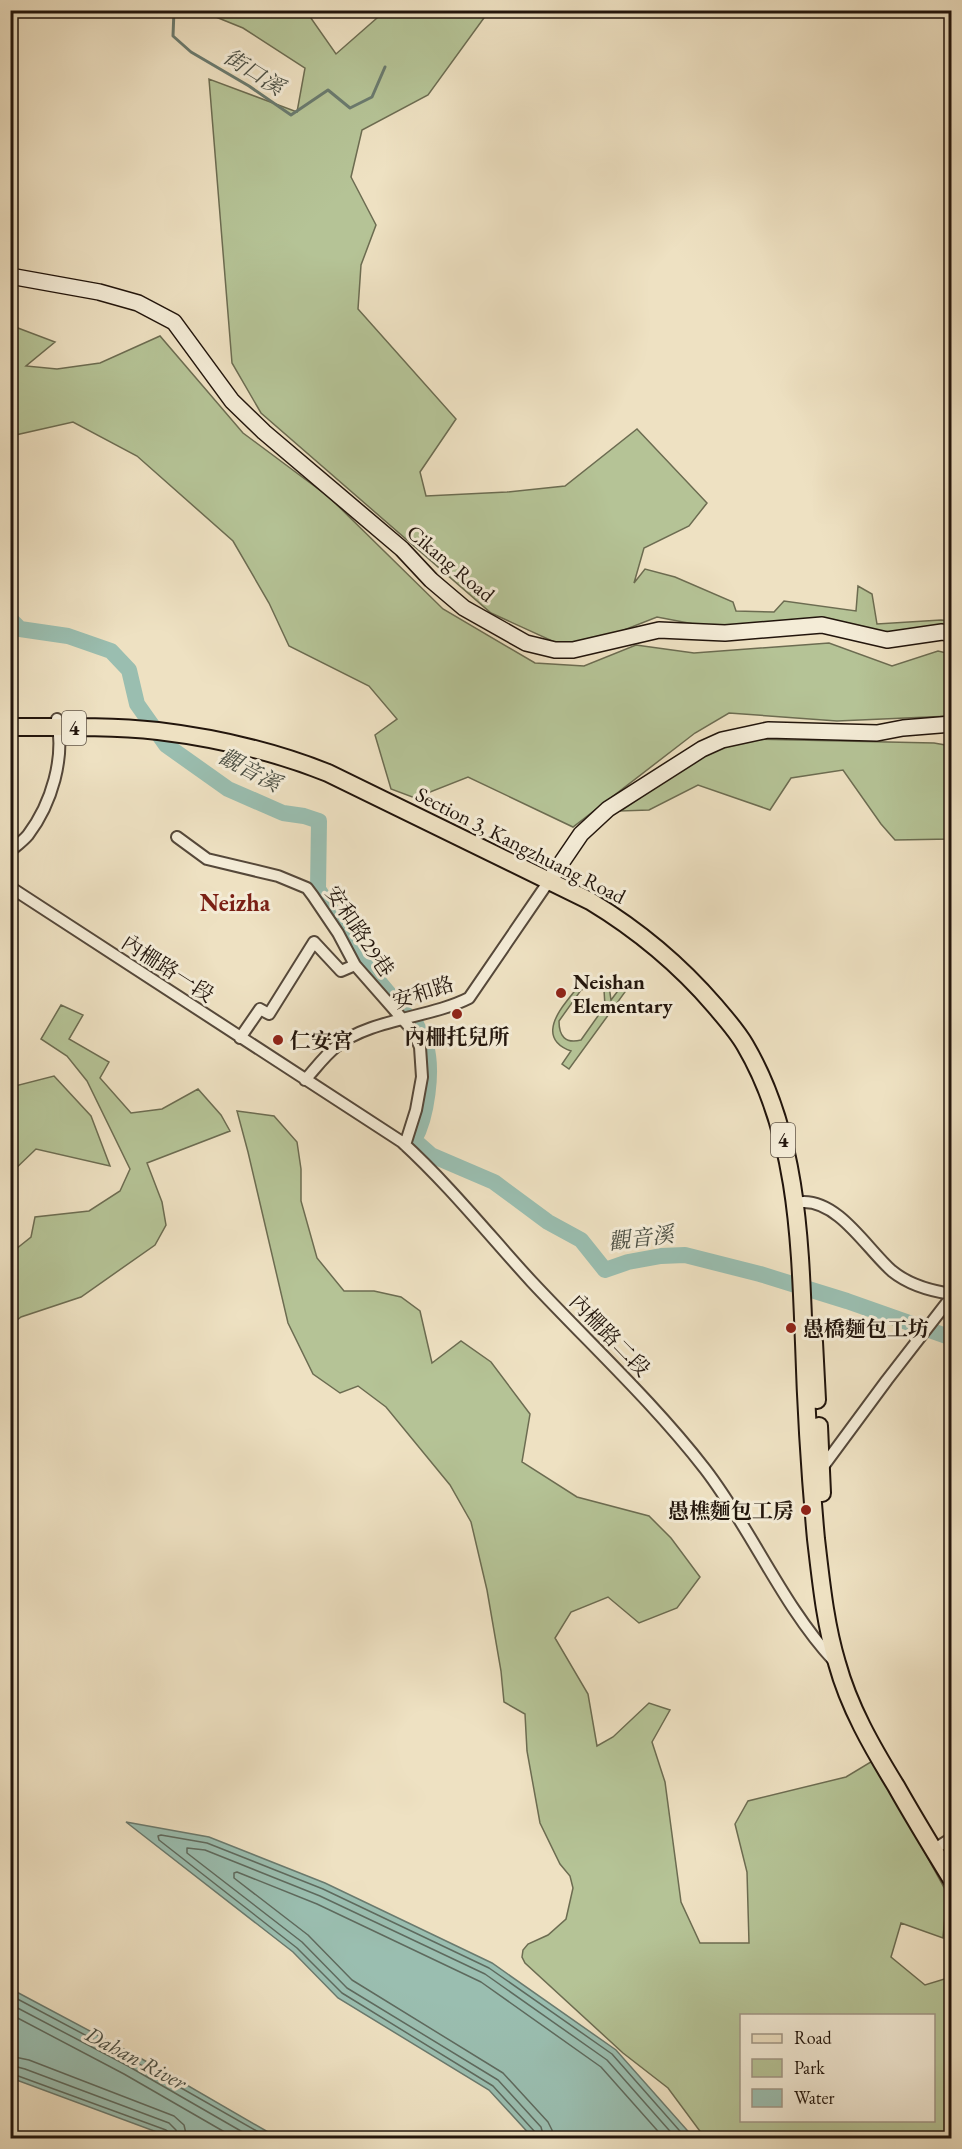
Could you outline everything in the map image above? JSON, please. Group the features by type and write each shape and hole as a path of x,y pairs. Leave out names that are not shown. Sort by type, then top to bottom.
{"main road":[{"name":"Section 3, Kangzhuang Road","path":"10,719 169,728 291,758 621,908 684,958 732,1011 768,1066 777,1090 790,1127 803,1202 825,1536 837,1630 850,1677 864,1714 878,1741 946,1842 951,1863"},
{"name":"Section 3, Kangzhuang Road","path":"10,727 58,723"},
{"name":"Section 3, Kangzhuang Road","path":"552,877 616,917 675,963 696,984 744,1043 770,1097 789,1160 795,1202 814,1515 823,1600 837,1664 862,1728 951,1880"}],"street":[{"name":"Cikang Road","path":"10,276 99,292 154,310 174,322 232,401 264,432 402,549 464,608 526,643 555,650 573,650 659,630 725,633 822,625 887,640 942,632 951,634"},
{"path":"10,851 27,835 49,797 60,758 58,723"},
{"path":"552,877 581,834 608,809 702,749 722,740 768,730 877,733 903,728 951,724"},
{"name":"安和路29巷","path":"177,837 207,859 278,876 307,888 323,909 355,965 413,1030 420,1047 422,1077 417,1110 405,1144"},
{"name":"安和路","path":"305,1080 337,1046 353,1036 455,1005 468,998 552,877"},
{"name":"內柵路一段","path":"10,887 305,1080"},
{"path":"240,1038 260,1009 269,1014 314,942 341,971 355,965"},
{"name":"內柵路二段","path":"305,1080 405,1144 423,1160 532,1282 662,1418 705,1470 741,1522 814,1640 837,1664"},
{"path":"803,1202 827,1207 893,1272 920,1287 951,1295 822,1468"}],"green space":[{"path":"201,11 306,11 336,54 385,11 489,11 428,95 362,130 351,177 376,225 361,265 358,309 456,419 420,472 426,496 507,492 565,486 637,429 707,503 689,526 644,548 634,583 645,569 675,577 733,602 736,611 774,612 784,601 856,611 858,586 872,594 877,624 941,620 951,621 951,631 889,637 842,623 720,629 657,617 596,641 561,645 491,613 261,413 232,363 209,79 297,112 305,68 243,28"},
{"path":"10,325 55,342 26,366 57,369 100,363 160,336 243,433 329,497 443,609 535,663 584,666 636,645 694,653 829,643 892,666 938,651 951,654 951,716 837,721 729,713 695,733 573,827 468,777 415,798 391,789 375,735 397,719 369,686 289,646 269,603 233,541 137,456 73,422 11,436"},
{"path":"745,739 934,743 951,746 951,839 895,840 843,770 791,778 770,810 698,785 649,810 621,811 710,749"},
{"path":"590,981 603,982 609,986 611,1000 620,988 625,992 569,1069 562,1064 571,1051 556,1042 553,1036 554,1023 575,990","holes":["596,987 604,990 605,1006 581,1040 567,1040 560,1031 559,1021 581,990"]},
{"path":"61,1005 83,1015 69,1039 109,1062 100,1078 131,1113 162,1109 198,1089 221,1115 230,1131 147,1163 162,1202 166,1225 155,1245 81,1297 21,1317 11,1325 11,1253 31,1237 35,1217 89,1211 120,1191 130,1169 87,1081 67,1056 41,1039"},
{"path":"54,1076 91,1116 110,1166 36,1149 11,1173 11,1087"},
{"path":"237,1111 274,1116 297,1142 301,1169 301,1201 317,1258 344,1291 374,1291 401,1297 420,1311 432,1363 461,1341 491,1362 530,1414 522,1462 577,1497 649,1516 671,1538 700,1577 677,1608 639,1623 608,1597 571,1612 555,1638 588,1694 597,1746 613,1737 649,1703 670,1710 652,1742 665,1782 681,1902 700,1943 749,1943 747,1872 735,1824 748,1801 846,1777 874,1760 947,1893 943,1938 901,1923 891,1957 925,1985 951,1977 951,2138 705,2138 668,2088 623,2053 525,1963 522,1957 523,1950 528,1944 548,1935 566,1919 573,1888 570,1876 560,1864 540,1823 527,1751 525,1714 504,1702 487,1590 471,1522 450,1485 386,1407 358,1386 340,1393 313,1374 288,1323"}],"water":[{"path":"126,1822 209,1837 325,1883 492,1963 616,2050 694,2138 533,2138 489,2090 338,1998 293,1952"},
{"name":"Dahan River","path":"11,1989 135,2055 268,2132 284,2138 173,2138 11,2078"}],"waterway":[{"name":"街口溪","path":"174,10 173,36 191,52 249,86 291,115 328,90 350,108 372,97 385,67"},
{"name":"觀音溪","path":"10,619 20,629 68,636 111,651 129,670 137,704 166,745 228,789 283,813 319,821 318,889 359,958 405,1013"},
{"name":"觀音溪","path":"416,1024 426,1046 429,1080 422,1119 414,1140 431,1155 494,1182 548,1222 581,1240 605,1270 628,1262 661,1256 685,1255 760,1274 847,1301 952,1338"}],"place":[{"name":"Neishan Elementary","path":"561,993"},
{"name":"內柵托兒所","path":"457,1014"},
{"name":"仁安宮","path":"278,1040"},
{"name":"愚橋麵包工坊","path":"791,1328"},
{"name":"愚樵麵包工房","path":"806,1510"}],"district":[{"name":"Neizha","path":"235,902"}]}
